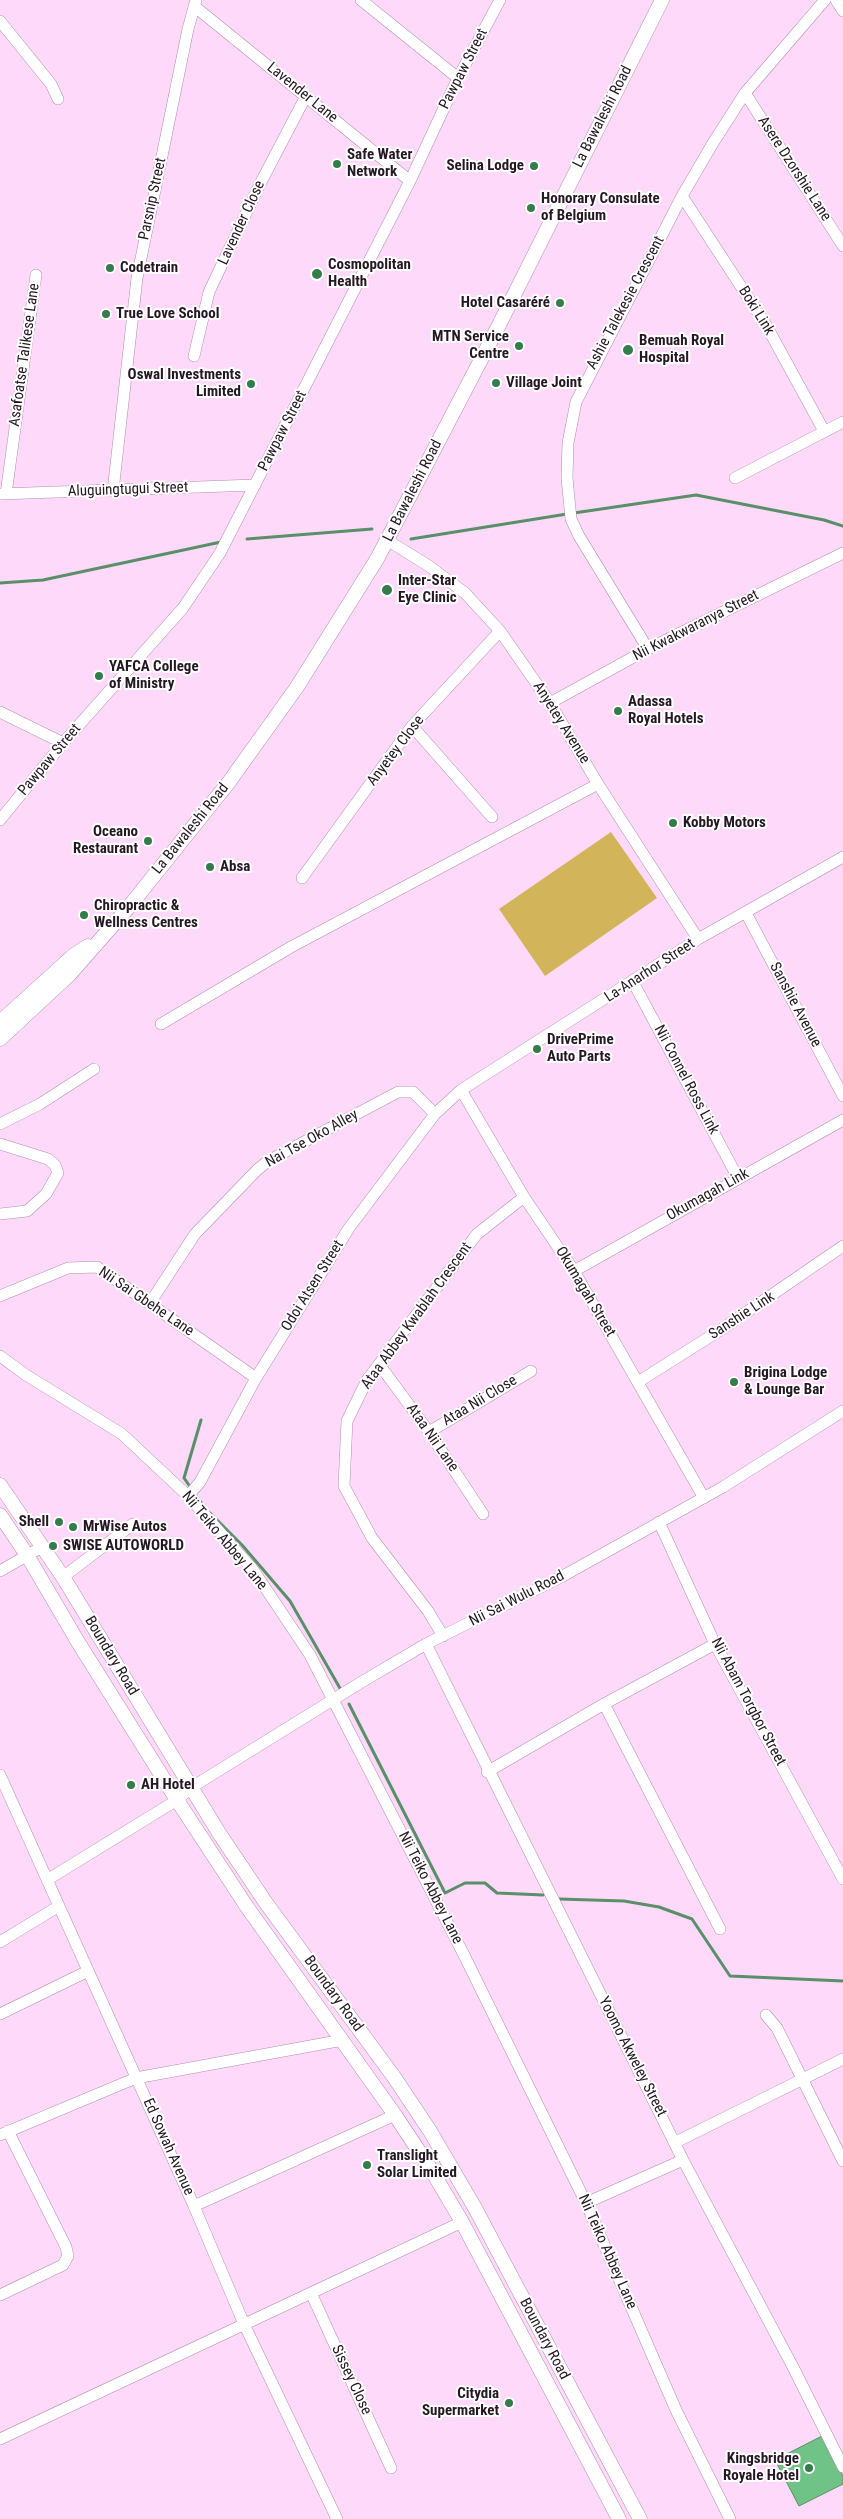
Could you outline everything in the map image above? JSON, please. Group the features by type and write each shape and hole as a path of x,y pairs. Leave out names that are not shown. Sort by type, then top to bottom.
{"main road":[{"name":"La Bawaleshi Road","path":"0,1039 70,974 97,941 128,908 229,782 297,686 387,540 498,327 662,0"},
{"name":"La Bawaleshi Road","path":"0,1022 74,955 97,941"},
{"name":"Boundary Road","path":"0,1485 63,1577 266,1903 388,2070 430,2131 475,2208 640,2519"},
{"name":"Boundary Road","path":"0,1515 27,1555 78,1642 177,1800 247,1907 343,2040 432,2171 462,2222 619,2519"}],"street":[{"path":"361,0 458,78"},
{"name":"Pawpaw Street","path":"0,820 63,743 182,608 220,553 410,181 458,78 500,0"},
{"name":"Ashie Talekesie Crescent","path":"648,649 579,536 571,519 568,443 576,402 682,196 745,93 825,0"},
{"path":"836,0 843,11"},
{"name":"Lavender Lane","path":"195,3 410,181"},
{"name":"Parsnip Street","path":"113,491 137,278 195,3"},
{"path":"0,21 51,84 58,99"},
{"name":"Asere Dzorshie Lane","path":"745,93 843,246"},
{"name":"Lavender Close","path":"194,356 209,292 259,186 306,96"},
{"name":"Boki Link","path":"682,196 766,325 824,431"},
{"name":"Asafoatse Talikese Lane","path":"3,494 36,275"},
{"path":"735,478 843,422"},
{"name":"Aluguingtugui Street","path":"3,494 255,485"},
{"name":"Anyetey Avenue","path":"387,540 428,566 465,593 500,631 550,703 598,784 698,939"},
{"name":"Nii Kwakwaranya Street","path":"550,703 648,649 843,553"},
{"name":"Anyetey Close","path":"302,878 412,726 500,631"},
{"path":"0,712 63,743"},
{"path":"412,726 492,817"},
{"path":"161,1024 278,954 598,784"},
{"name":"La-Anarhor Street","path":"461,1090 698,939 843,857"},
{"name":"Sanshie Avenue","path":"746,913 843,1096"},
{"name":"Nii Connel Ross Link","path":"633,982 738,1178"},
{"path":"0,1124 40,1104 94,1069"},
{"name":"Odoi Atsen Street","path":"189,1494 200,1482 256,1378 349,1228 435,1114 461,1090"},
{"name":"Okumagah Street","path":"461,1090 524,1197 574,1271 704,1498"},
{"name":"Nai Tse Oko Alley","path":"150,1303 195,1234 268,1161 398,1092 413,1092 435,1114"},
{"name":"Okumagah Link","path":"574,1271 843,1120"},
{"path":"0,1144 48,1159 55,1165 58,1173 46,1194 27,1211 0,1214"},
{"name":"Ataa Abbey Kwablah Crescent","path":"443,1636 428,1611 372,1538 344,1486 347,1421 367,1380 477,1234 524,1197"},
{"name":"Sanshie Link","path":"638,1382 730,1324 843,1246"},
{"name":"Nii Sai Gbehe Lane","path":"0,1296 68,1268 97,1267 256,1378"},
{"name":"Nii Teiko Abbey Lane","path":"0,1356 26,1375 122,1434 189,1494 254,1571 310,1655 465,1957 586,2203 676,2410 730,2519"},
{"name":"Ataa Nii Lane","path":"379,1364 429,1432 483,1514"},
{"name":"Ataa Nii Close","path":"429,1432 531,1371"},
{"name":"Nii Sai Wulu Road","path":"47,1880 177,1800 192,1787 426,1644 561,1577 704,1498 843,1411"},
{"name":"Nii Abam Torgbor Street","path":"659,1522 715,1644 843,1878"},
{"path":"63,1577 133,1524"},
{"path":"0,1571 42,1547"},
{"name":"Yoomo Akweley Street","path":"426,1644 487,1772 676,2142 683,2160 793,2367 843,2467"},
{"path":"487,1772 604,1704 715,1644"},
{"path":"604,1704 720,1929"},
{"name":"Ed Sowah Avenue","path":"0,1774 194,2206 244,2324 337,2519"},
{"path":"0,1942 59,1906"},
{"path":"0,2014 88,1970"},
{"path":"766,2015 777,2028 843,2161"},
{"path":"0,2295 63,2265 68,2256 66,2247 4,2133 136,2078 343,2040"},
{"path":"676,2142 843,2059"},
{"path":"194,2206 395,2115"},
{"path":"586,2203 683,2160"},
{"path":"0,2440 462,2222"},
{"name":"Sissey Close","path":"310,2293 391,2468"}],"shaded area":[{"path":"611,832 657,898 545,976 499,909"},
{"name":"Kingsbridge Royale Hotel","path":"822,2436 843,2476 843,2484 799,2506 775,2460"}],"waterway":[{"path":"574,513 696,495 824,520 843,526"},
{"path":"411,539 567,514"},
{"path":"247,539 372,529"},
{"path":"0,583 43,580 221,542"},
{"path":"191,1488 184,1478 201,1420"},
{"path":"194,1493 202,1504"},
{"path":"210,1513 242,1545 290,1601 341,1690"},
{"path":"349,1704 445,1893 465,1883 485,1883 497,1893 543,1895"},
{"path":"559,1899 624,1901 659,1907 692,1919 730,1976 843,1981"}],"place":[{"name":"Safe Water Network","path":"337,164"},
{"name":"Selina Lodge","path":"534,166"},
{"name":"Honorary Consulate of Belgium","path":"531,208"},
{"name":"Codetrain","path":"110,268"},
{"name":"Cosmopolitan Health","path":"317,274"},
{"name":"Hotel Casaréré","path":"560,303"},
{"name":"True Love School","path":"106,314"},
{"name":"MTN Service Centre","path":"519,346"},
{"name":"Bemuah Royal Hospital","path":"628,350"},
{"name":"Village Joint","path":"496,383"},
{"name":"Oswal Investments Limited","path":"251,384"},
{"name":"Inter-Star Eye Clinic","path":"387,590"},
{"name":"YAFCA College of Ministry","path":"99,676"},
{"name":"Adassa Royal Hotels","path":"618,711"},
{"name":"Kobby Motors","path":"673,823"},
{"name":"Oceano Restaurant","path":"148,841"},
{"name":"Absa","path":"210,867"},
{"name":"Chiropractic & Wellness Centres","path":"84,915"},
{"name":"DrivePrime Auto Parts","path":"537,1049"},
{"name":"Brigina Lodge & Lounge Bar","path":"734,1382"},
{"name":"Shell","path":"59,1522"},
{"name":"MrWise Autos","path":"73,1527"},
{"name":"SWISE AUTOWORLD","path":"53,1546"},
{"name":"AH Hotel","path":"131,1785"},
{"name":"Translight Solar Limited","path":"367,2165"},
{"name":"Citydia Supermarket","path":"509,2403"},
{"name":"Kingsbridge Royale Hotel","path":"809,2468"}]}
